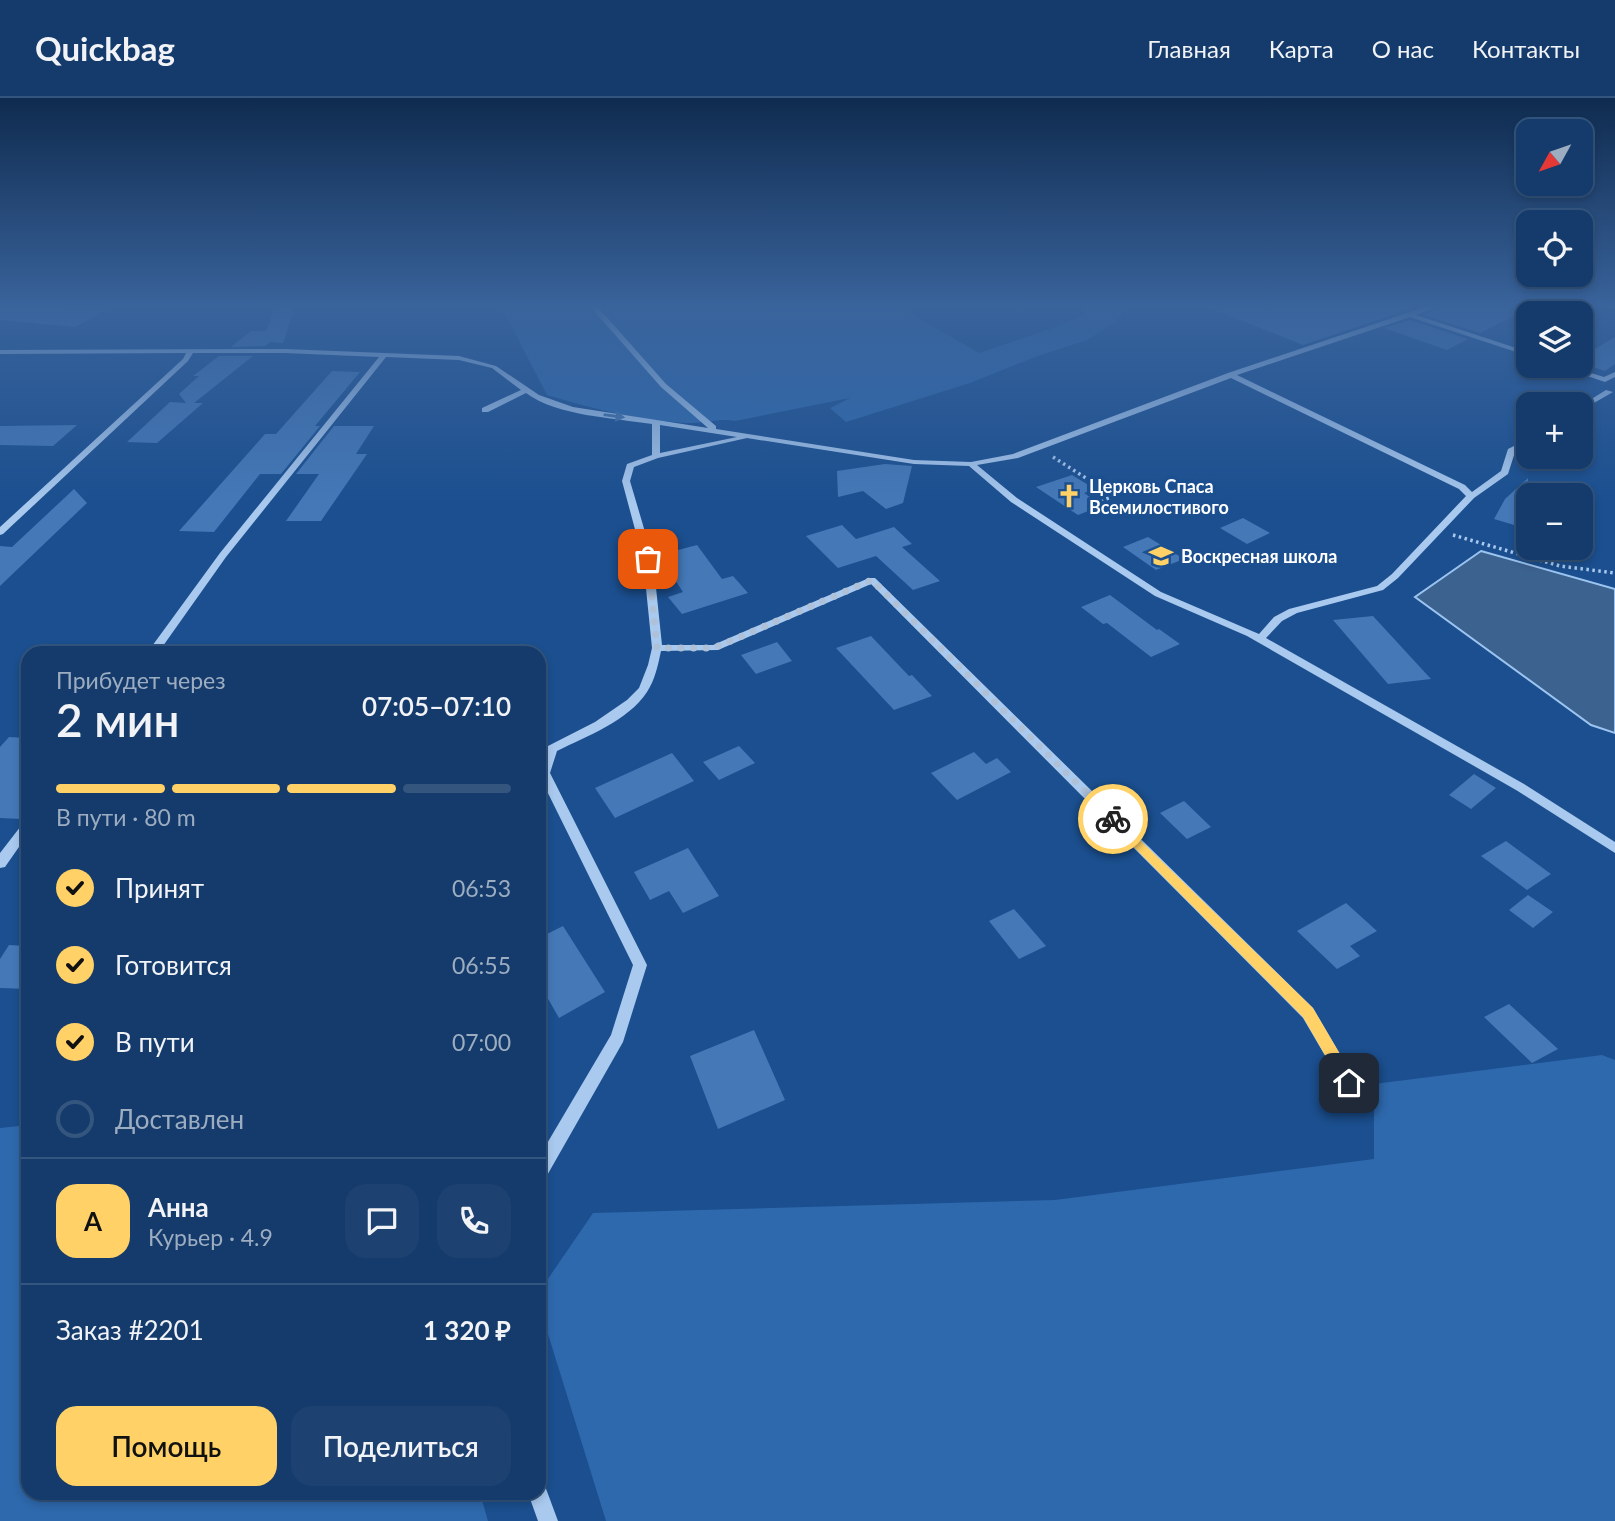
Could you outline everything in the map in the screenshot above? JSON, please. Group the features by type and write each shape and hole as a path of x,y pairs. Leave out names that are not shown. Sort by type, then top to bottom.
{"street":[{"path":"0,532 175,370"},
{"path":"157,646 223,555 371,370"},
{"path":"498,370 536,397 572,409 914,462 971,464 1015,456 1245,370"},
{"path":"649,370 683,407 716,430"},
{"path":"1593,376 1605,380 1615,374"},
{"path":"1231,375 1390,450 1462,487 1471,496"},
{"path":"485,410 526,390"},
{"path":"1593,401 1609,392"},
{"path":"656,423 656,456"},
{"path":"546,767 552,749 606,720 641,692 657,648 648,559 626,481 630,466 656,456 747,438"},
{"path":"1260,639 1278,619 1293,611 1380,589 1440,531 1471,496 1505,472 1511,451 1516,448"},
{"path":"971,464 1014,499 1158,594 1260,639 1520,787 1615,848"},
{"path":"657,648 714,648 872,580 1308,1013 1349,1083"},
{"path":"546,777 640,965 618,1037 546,1161"},
{"path":"0,863 21,834"},
{"path":"540,1500 548,1521"}],"path":[{"path":"1037,448 1114,496 1098,502"},
{"path":"1440,531 1560,566 1615,573"}],"shaded area":[{"path":"534,370 1001,370 846,422 830,408 850,398 735,421 692,423 637,417 547,395"},
{"path":"1481,551 1615,589 1615,733 1591,725 1415,597"},
{"path":"1602,1055 1615,1060 1615,1521 606,1521 546,1328 546,1282 593,1213 1055,1200 1374,1159 1374,1084"},
{"path":"21,1126 21,1500 482,1500 488,1521 0,1521 0,1128"}],"building":[{"path":"200,370 235,370 194,403 203,403 157,443 127,442 170,402 186,403 179,394 199,376 193,376"},
{"path":"332,371 360,372 315,426 320,426 281,474 260,474 214,532 179,531 265,434 276,434"},
{"path":"77,425 53,446 0,445 0,426"},
{"path":"334,426 374,426 356,454 367,454 321,521 286,521 319,474 296,474"},
{"path":"885,464 912,466 903,503 886,509 863,491 838,497 837,471"},
{"name":"Церковь Спаса Всемилостивого","path":"1072,475 1095,489 1084,493 1104,505 1078,515 1036,487"},
{"path":"74,489 87,503 0,586 0,546 12,547"},
{"path":"1516,489 1516,525 1494,519 1505,499"},
{"path":"1243,518 1270,533 1247,544 1220,528"},
{"path":"842,525 856,539 894,527 912,544 902,547 940,581 913,590 876,556 838,568 806,536"},
{"name":"Воскресная школа","path":"1148,537 1184,559 1156,570 1123,547"},
{"path":"697,545 722,579 733,576 748,593 682,614 668,597 683,592 659,555"},
{"path":"1110,595 1180,644 1151,657 1081,607"},
{"path":"1373,616 1431,679 1388,684 1333,620"},
{"path":"871,636 932,696 894,710 836,648"},
{"path":"777,642 792,661 756,674 741,655"},
{"path":"9,737 21,738 21,819 0,818 0,747"},
{"path":"739,746 755,763 719,780 703,762"},
{"path":"974,752 986,764 997,758 1011,772 957,800 931,773"},
{"path":"672,753 694,781 615,818 595,788"},
{"path":"1474,774 1496,788 1471,809 1449,795"},
{"path":"1184,801 1211,827 1187,839 1160,813"},
{"path":"1506,841 1551,874 1527,890 1481,856"},
{"path":"688,848 719,896 683,913 669,891 650,900 634,872"},
{"path":"1528,895 1553,912 1533,928 1509,910"},
{"path":"1346,903 1377,931 1350,946 1360,956 1337,969 1297,931"},
{"path":"1014,909 1046,946 1019,959 989,921"},
{"path":"563,926 605,992 559,1018 546,995 546,934"},
{"path":"9,945 21,946 21,989 0,988 0,959"},
{"path":"1509,1004 1558,1049 1532,1063 1484,1017"},
{"path":"754,1030 785,1100 718,1129 690,1056"}],"way so far":[{"path":"648,559 657,648 714,648 872,580 1113,819"}],"place":[{"name":"Церковь Спаса Всемилостивого","path":"1069,496"},
{"name":"Воскресная школа","path":"1161,556"}],"route":[{"path":"1113,819 1308,1013 1349,1083"}]}
